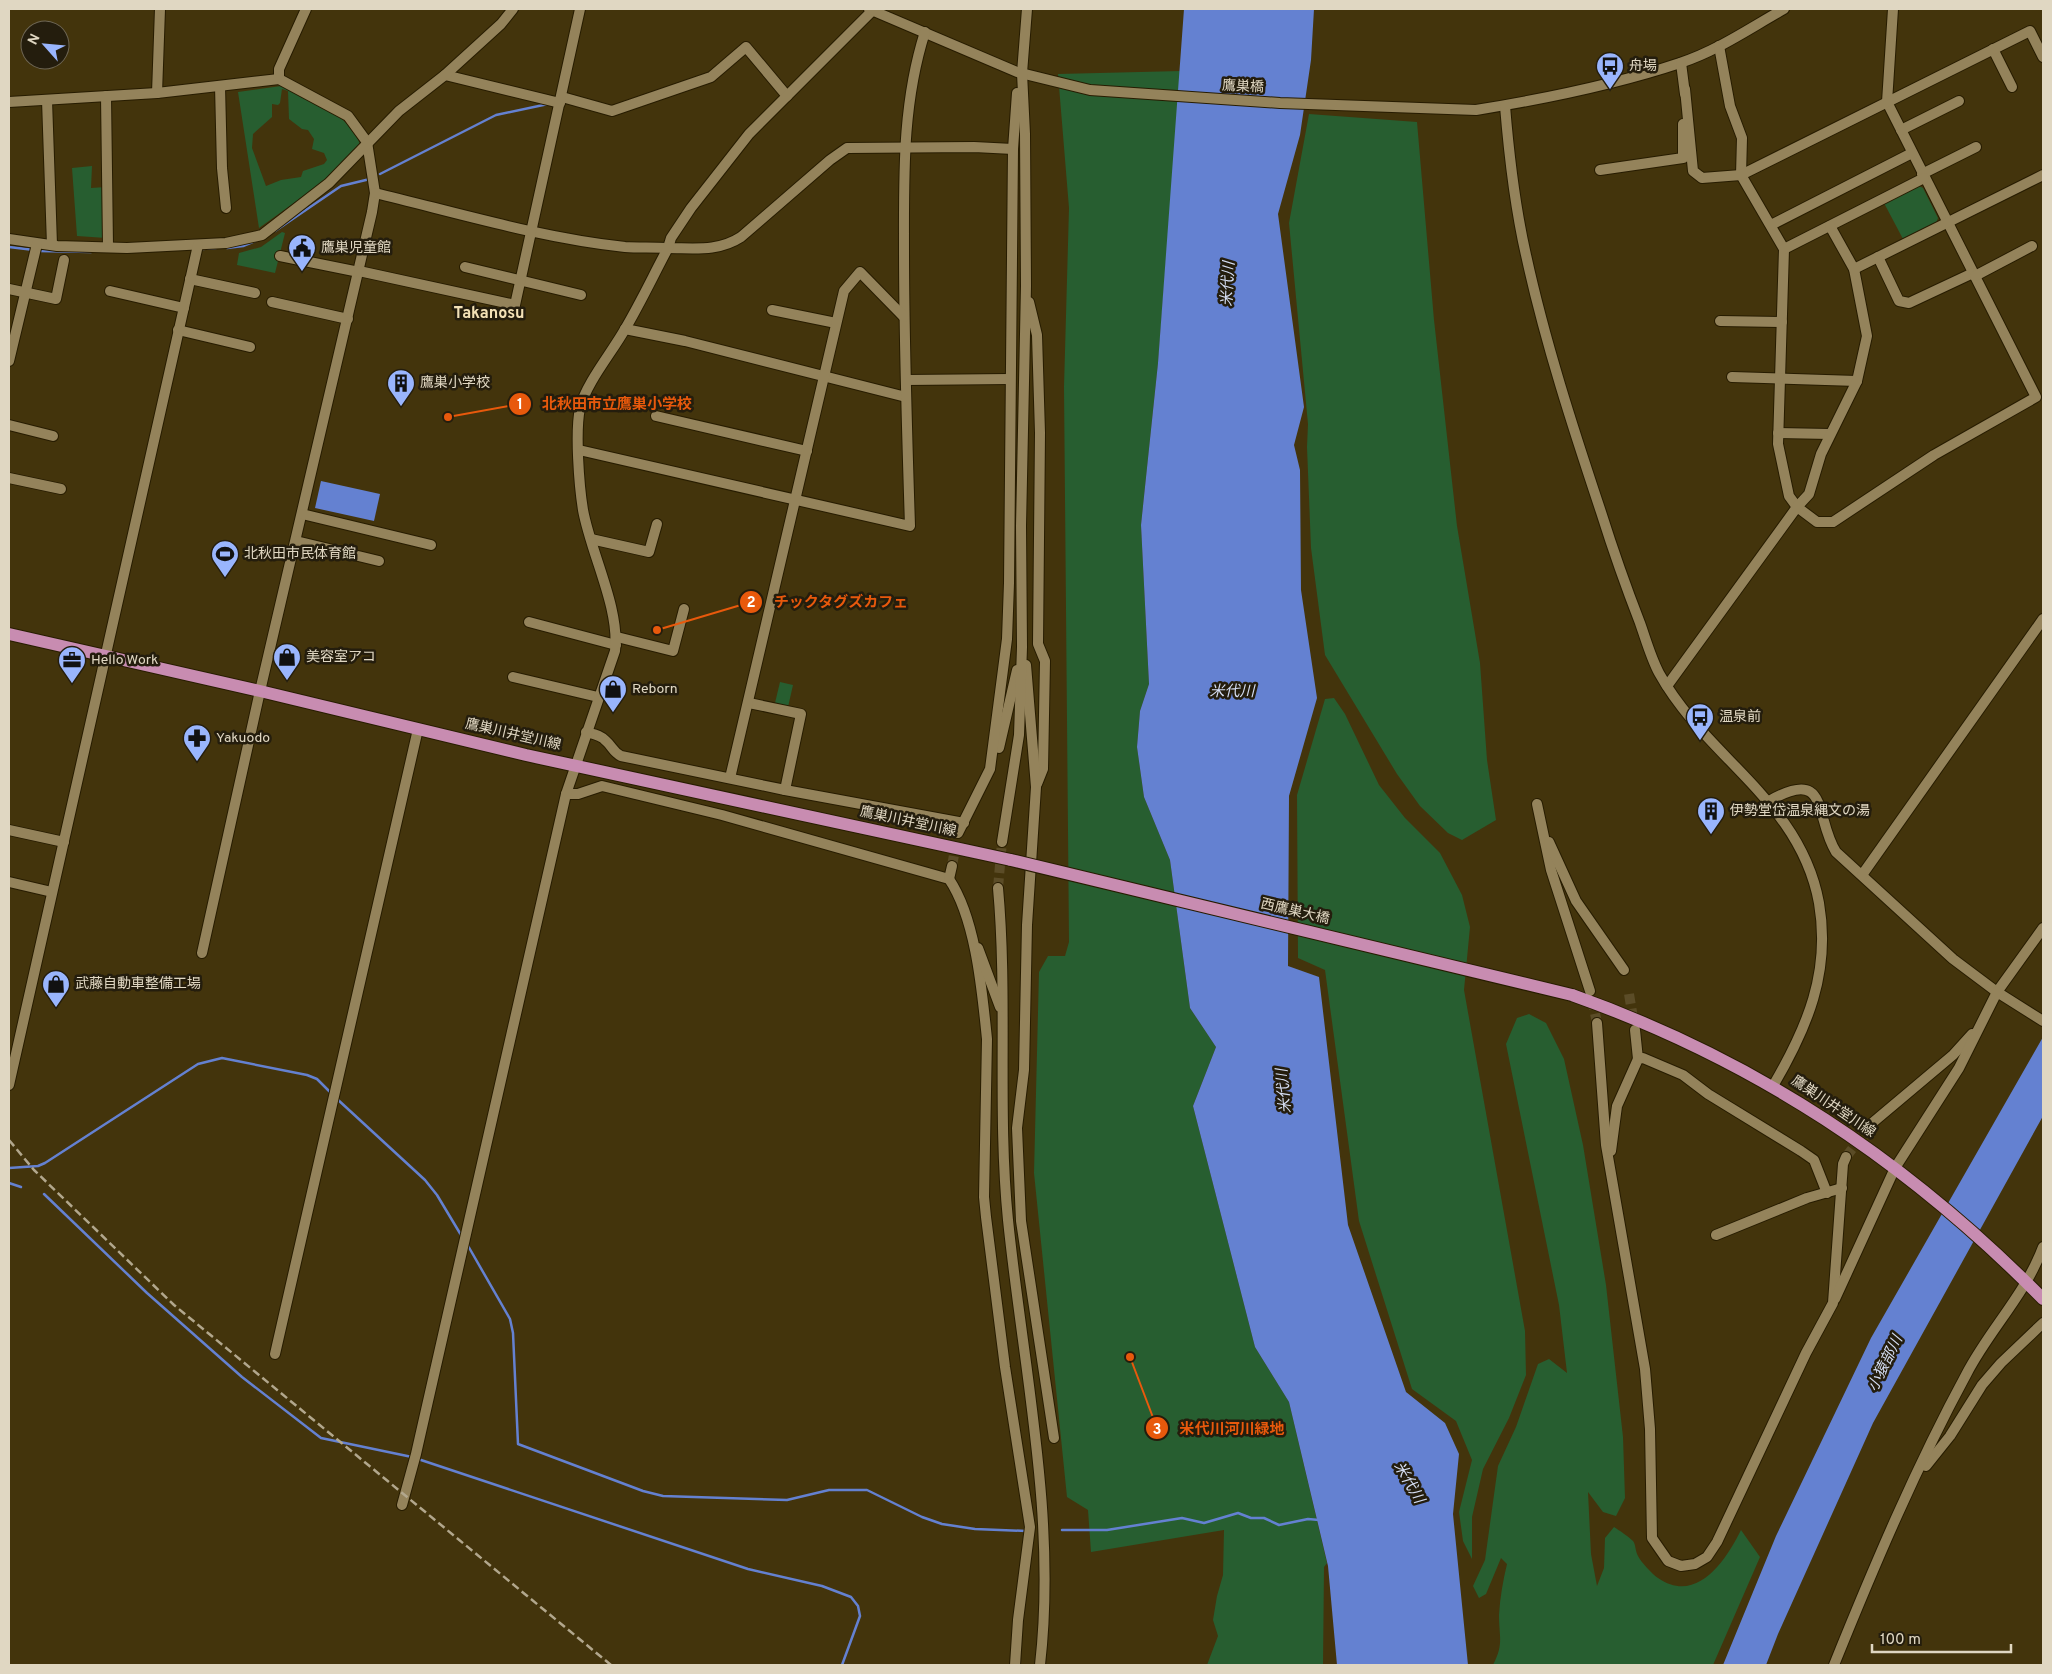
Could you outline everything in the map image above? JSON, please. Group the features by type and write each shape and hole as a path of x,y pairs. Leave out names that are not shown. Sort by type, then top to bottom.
{"main road":[{"name":"鷹巣川井堂川線","path":"9,634 575,765 1011,860"},
{"name":"西鷹巣大橋","path":"1011,860 1572,995"},
{"name":"鷹巣川井堂川線","path":"1572,995 1678,1037 1773,1086 1834,1123 1907,1178 2023,1278 2043,1299"}],"street":[{"path":"157,93 160,9"},
{"path":"279,79 279,69 306,9"},
{"path":"9,239 37,244 127,248 226,243 262,235 329,182 399,110 445,75 501,24 513,9"},
{"path":"280,256 515,304 518,280 532,230 580,9"},
{"path":"402,1505 416,1454 566,794 598,697 610,671 616,641 583,510 579,450 580,408 607,357 625,329 668,248 671,238 719,170 749,134 872,9"},
{"name":"鷹巣橋","path":"872,9 1023,73 1083,88 1118,93 1456,110 1505,106 1605,84 1680,63 1719,46 1784,9"},
{"path":"1002,842 1019,735 1022,647 1021,534 1026,286 1023,73 1027,9"},
{"path":"1719,46 1730,106 1742,138 1741,175 1784,249 1778,433 1781,460 1789,496 1797,507 1817,522 1833,522 1934,455 2036,397 1923,176 1888,102 1893,9"},
{"path":"1680,63 1685,88 1693,171 1702,178 1741,175 2030,31 2043,57"},
{"path":"579,450 910,526 904,317 904,148 914,66 925,32"},
{"path":"445,75 612,111 711,77 746,47 787,96"},
{"path":"1993,49 2012,87"},
{"path":"990,770 1007,630 1013,149 1017,101 1023,73"},
{"path":"9,102 157,93 279,79 348,116 367,142 376,193 260,691 202,953"},
{"path":"220,86 222,168 226,208"},
{"path":"1600,170 1683,158 1685,88"},
{"path":"106,96 108,246"},
{"path":"48,100 52,245"},
{"path":"1901,130 1959,101"},
{"path":"1505,106 1508,144 1525,253 1547,336 1621,574 1657,669 1667,686 1724,758 1769,801 1789,826 1802,854 1819,903 1821,932 1820,973 1812,1012 1797,1046 1773,1086"},
{"path":"1784,249 1976,147"},
{"path":"376,193 532,230 627,247 713,249 729,244 847,148 1013,149"},
{"path":"1771,225 1912,153"},
{"path":"1854,269 2043,175"},
{"path":"1667,686 1797,507 1809,494 1821,454 1857,381 1867,336 1854,269 1830,226"},
{"path":"9,361 10,349 37,244"},
{"path":"9,1085 198,245"},
{"path":"1878,258 1899,301 1909,303 2032,246"},
{"path":"9,289 56,299 64,260"},
{"path":"465,267 581,295"},
{"path":"730,778 844,291 860,272 904,317"},
{"path":"190,278 255,293"},
{"path":"1026,286 1037,335 1040,433 1038,644 1045,661 1043,768 1036,787"},
{"path":"110,291 184,308"},
{"path":"272,302 348,319"},
{"path":"772,310 836,323"},
{"path":"1720,322 1782,322"},
{"path":"625,329 685,341 906,397"},
{"path":"178,330 250,346"},
{"path":"1732,377 1780,377 1857,381"},
{"path":"906,380 1010,378"},
{"path":"656,416 807,451"},
{"path":"9,426 53,436"},
{"path":"1778,433 1830,434"},
{"path":"9,478 61,489"},
{"path":"302,514 430,544"},
{"path":"591,540 649,552 657,524"},
{"path":"296,541 379,561"},
{"path":"529,622 673,651 684,609"},
{"path":"1862,875 2043,619"},
{"path":"958,833 998,753 1022,647"},
{"path":"1022,647 1028,672 1036,787 1027,925 1024,1070 1017,1128 1021,1221 1054,1438"},
{"path":"513,677 598,697"},
{"path":"749,703 801,714 785,790"},
{"path":"275,1354 418,729"},
{"path":"586,732 600,736 607,741 614,752 621,756 785,790 964,823"},
{"path":"566,794 578,794 602,786 722,815 949,879 960,895 1004,1017"},
{"path":"1769,801 1785,792 1800,787 1811,792 1818,802 1829,841 1836,852 1953,959 2000,994 2043,1022"},
{"path":"1590,991 1551,870 1537,804 1546,834 1576,901 1624,970"},
{"path":"9,830 64,842"},
{"path":"949,879 952,866"},
{"path":"9,882 52,892"},
{"path":"998,888 1004,1017 1003,1157 1008,1220 1038,1466 1044,1609 1040,1665"},
{"path":"971,928 987,1039 984,1198 1004,1358 1030,1527 1018,1620 1015,1665"},
{"path":"1597,1023 1606,1146 1645,1369 1650,1429 1652,1538 1668,1561 1681,1566 1695,1564 1707,1556 1717,1542 1806,1353 1833,1303 1895,1168 1959,1068 1983,1022 2043,928"},
{"path":"1871,1124 1953,1055 1983,1022"},
{"path":"1614,1189 1611,1150 1617,1106 1638,1059 1634,1030"},
{"path":"1638,1059 1651,1060 1683,1075 1708,1094 1814,1160 1826,1193"},
{"path":"1833,1303 1846,1157"},
{"path":"1716,1235 1806,1198 1842,1188"},
{"path":"1834,1665 1883,1545 1967,1372 2043,1247"},
{"path":"1914,1481 1950,1436 1982,1386 2001,1363 2043,1323"}],"green space":[{"path":"1181,71 1158,363 1141,525 1149,684 1140,711 1137,747 1144,797 1170,860 1190,1008 1216,1047 1193,1106 1255,1347 1289,1402 1327,1563 1324,1567 1323,1665 1207,1665 1218,1636 1213,1620 1223,1575 1224,1530 1091,1552 1088,1510 1067,1497 1034,1173 1039,972 1048,956 1065,956 1069,942 1064,387 1069,208 1058,74"},
{"path":"281,86 316,102 337,115 354,133 360,144 326,180 259,228 238,92","holes":["282,89 288,91 289,119 302,129 308,130 314,139 312,149 324,153 327,160 324,164 303,171 301,177 281,180 266,186 252,148 253,134 272,117 272,104 278,105 280,103"]},
{"path":"1309,114 1417,122 1434,320 1457,526 1480,663 1487,760 1496,820 1462,840 1448,833 1420,806 1397,774 1325,655 1311,548 1307,447 1308,424 1289,223"},
{"path":"92,166 91,188 106,187 106,238 77,236 72,168"},
{"path":"1917,185 1923,188 1938,218 1936,223 1903,239 1884,203"},
{"path":"282,232 285,233 275,273 237,265 239,253 261,247"},
{"path":"780,682 793,685 788,707 775,703"},
{"path":"1334,698 1345,714 1379,785 1405,818 1440,853 1462,895 1470,927 1464,990 1525,1331 1526,1375 1509,1418 1483,1469 1472,1517 1472,1559 1463,1541 1459,1512 1472,1460 1456,1421 1412,1389 1359,1221 1325,970 1298,958 1297,795 1325,699"},
{"path":"1529,1014 1546,1023 1564,1059 1583,1145 1606,1285 1623,1437 1625,1498 1616,1516 1603,1512 1588,1492 1591,1554 1597,1586 1604,1568 1605,1538 1614,1527 1633,1541 1639,1559 1658,1578 1672,1585 1685,1586 1697,1583 1718,1565 1735,1542 1741,1530 1760,1557 1713,1665 1493,1665 1500,1646 1499,1608 1507,1564 1501,1558 1486,1594 1479,1598 1473,1586 1485,1560 1498,1466 1516,1427 1538,1364 1549,1359 1567,1373 1559,1305 1506,1044 1517,1018"}],"water":[{"name":"米代川","path":"1184,9 1314,9 1311,60 1300,135 1278,214 1304,407 1294,445 1300,470 1301,590 1317,698 1289,796 1288,966 1319,977 1348,1225 1406,1392 1445,1423 1459,1454 1453,1514 1468,1665 1337,1665 1328,1566 1289,1402 1255,1347 1193,1106 1216,1047 1190,1008 1170,860 1144,797 1137,747 1140,711 1149,684 1141,525 1158,363"},
{"path":"321,481 380,494 374,521 315,508"},
{"name":"小猿部川","path":"2043,1037 2043,1116 1873,1423 1778,1634 1766,1665 1723,1665 1776,1536 1871,1338"}],"waterway":[{"path":"380,174 496,115 548,104"},
{"path":"275,231 341,186 370,179"},
{"path":"227,248 243,246 255,241"},
{"path":"9,247 34,250"},
{"path":"202,249 216,248"},
{"path":"39,251 91,252"},
{"path":"9,1168 38,1166 45,1163 198,1064 222,1058 307,1075 317,1079 332,1094"},
{"path":"336,1098 425,1180 437,1195 461,1235"},
{"path":"9,1183 21,1187"},
{"path":"44,1194 147,1293 242,1377 321,1438 412,1457"},
{"path":"467,1244 510,1319 513,1333 518,1444 643,1491 663,1496 787,1500 829,1490 867,1490 922,1517 942,1524 975,1529 1026,1531"},
{"path":"418,1459 748,1569 822,1586 851,1597 858,1606 860,1616 842,1665"},
{"path":"1062,1530 1107,1530 1182,1518 1204,1523 1238,1513 1251,1518 1264,1518 1279,1525 1308,1519 1319,1520"}],"tunnel":[{"path":"952,866 958,833"},
{"path":"998,888 1002,842"},
{"path":"1629,994 1634,1024"},
{"path":"1592,999 1597,1023"},
{"path":"1846,1157 1871,1124"}],"railway":[{"path":"9,1140 34,1170 174,1305 611,1665"}],"place":[{"name":"舟場","path":"1610,90"},
{"name":"鷹巣児童館","path":"302,272"},
{"name":"鷹巣小学校","path":"401,407"},
{"name":"北秋田市立鷹巣小学校","path":"448,417"},
{"name":"北秋田市民体育館","path":"225,578"},
{"name":"チックタグズカフェ","path":"657,630"},
{"name":"美容室アコ","path":"287,681"},
{"name":"Hello Work","path":"72,684"},
{"name":"Reborn","path":"613,713"},
{"name":"温泉前","path":"1700,741"},
{"name":"Yakuodo","path":"197,762"},
{"name":"伊勢堂岱温泉縄文の湯","path":"1711,835"},
{"name":"武藤自動車整備工場","path":"56,1008"},
{"name":"米代川河川緑地","path":"1130,1357"}],"district":[{"name":"Takanosu","path":"489,314"}]}
